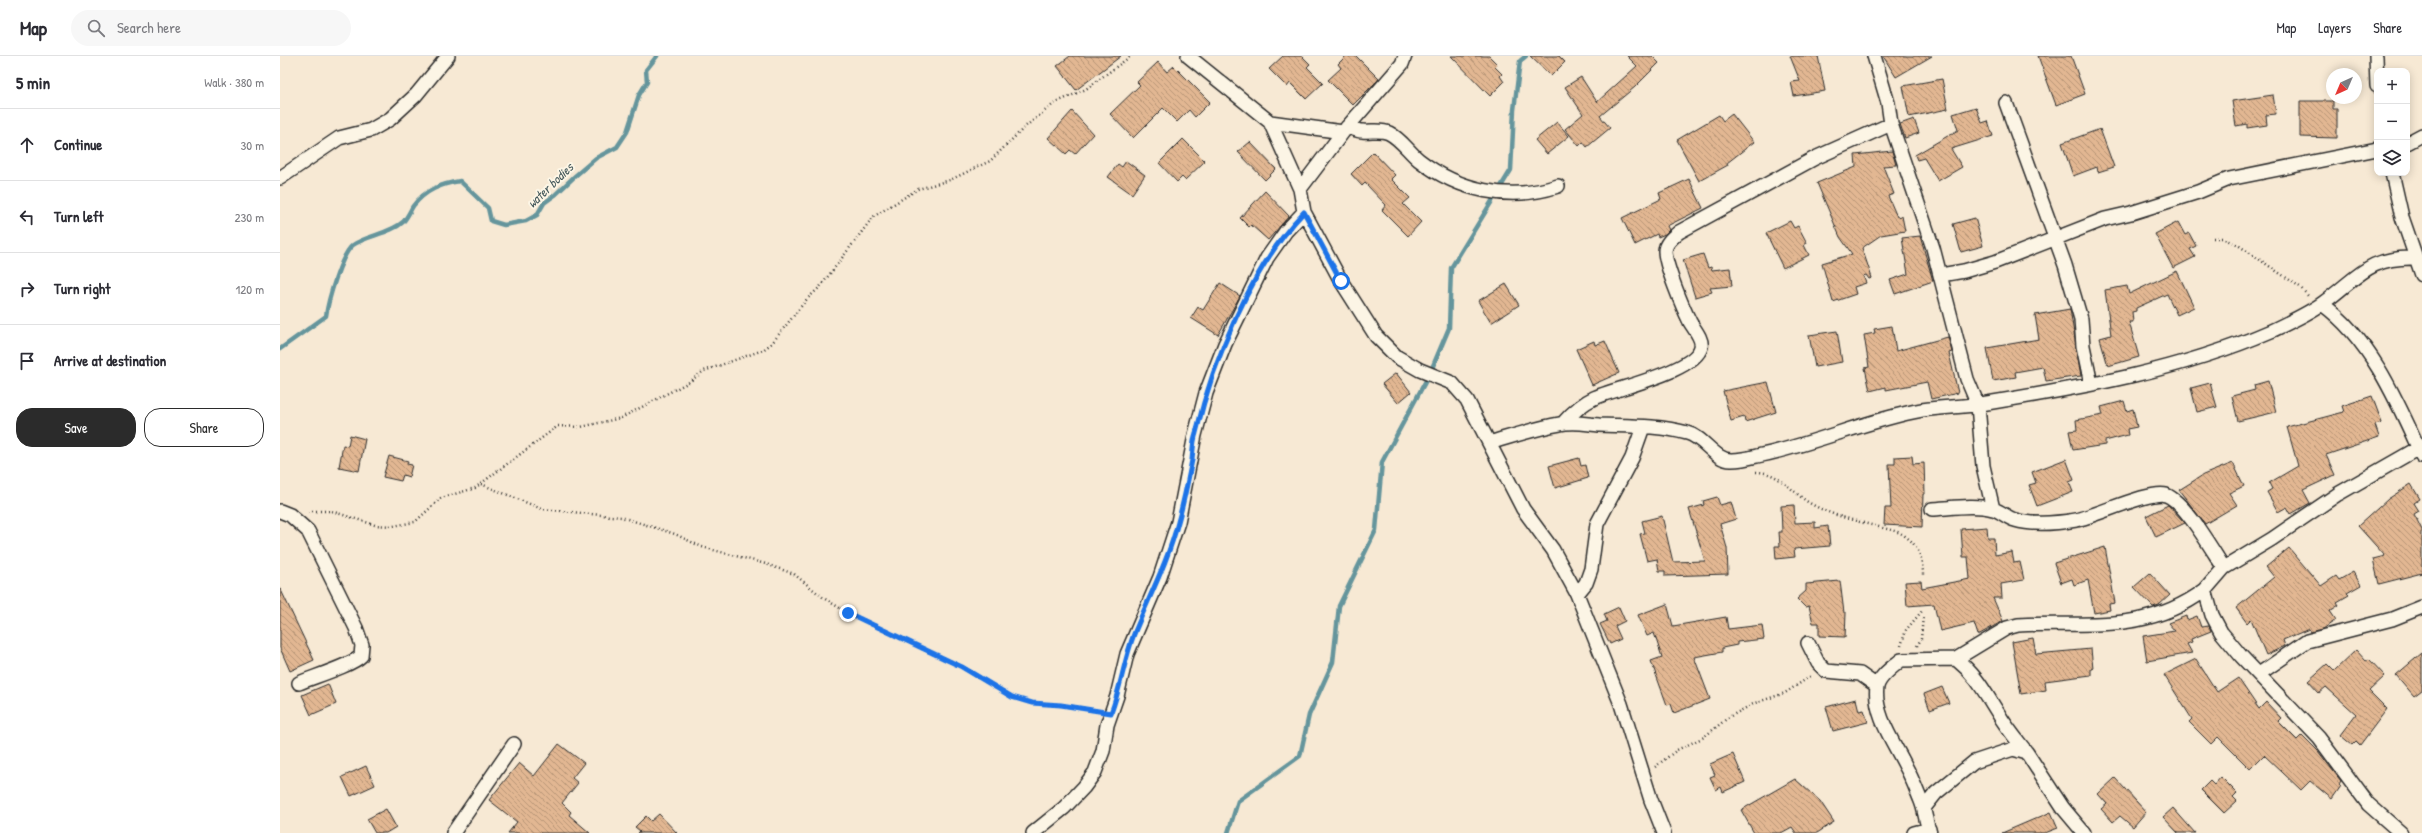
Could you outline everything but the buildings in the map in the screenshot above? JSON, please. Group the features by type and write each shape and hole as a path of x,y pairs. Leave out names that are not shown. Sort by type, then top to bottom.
{"street":[{"path":"280,178 339,138 371,130 390,119 416,95 448,56"},
{"path":"1188,56 1270,122 1300,189 1304,212 1341,281 1376,336 1397,357 1420,370 1452,383 1467,400 1522,509 1553,550 1577,594 1621,704 1644,777 1664,833"},
{"path":"1300,189 1345,129 1402,64 1405,56"},
{"path":"1874,56 1888,102 1890,124 1941,275 1967,379 1978,405 1983,466 1993,509"},
{"path":"2376,56 2376,68"},
{"path":"2006,103 2055,239 2081,318 2083,346 2091,384"},
{"path":"1270,122 1388,132 1429,167 1446,178 1497,194 1522,195 1558,186"},
{"path":"1563,423 1572,412 1593,398 1644,383 1680,366 1697,355 1701,346 1699,337 1678,294 1665,250 1668,242 1679,232 1815,158 1890,124"},
{"path":"2410,142 2422,136"},
{"path":"1941,275 1964,271 1995,262 2105,219 2131,213 2198,192 2229,179 2374,150"},
{"path":"2393,176 2402,217 2422,274"},
{"path":"1033,833 1064,808 1084,787 1095,772 1104,751 1111,713 1118,696 1127,654 1160,577 1176,528 1206,393 1225,344 1267,258 1286,231 1304,212"},
{"path":"1489,444 1563,423 1643,427 1690,433 1699,438 1724,458 1731,461 1798,447 1849,430 1920,411 1978,405 2114,381 2233,347 2274,329 2320,305 2356,274 2394,257 2416,258"},
{"path":"1914,833 1929,831 1924,808 1908,769 1882,718 1877,696 1877,686 1880,679 1901,660 1956,660 2007,628 2035,624 2132,622 2160,614 2193,598 2204,590 2224,568 2338,494 2421,450 2403,414 2367,352 2344,323 2320,305"},
{"path":"1577,594 1586,583 1591,569 1597,524 1632,458 1643,427"},
{"path":"1932,509 1993,509 2015,520 2041,522 2076,520 2107,512 2150,495 2164,494 2174,499 2186,513 2224,568"},
{"path":"285,513 308,531 356,628 362,645 361,656 355,663 335,668 299,683"},
{"path":"2204,590 2212,615 2221,632 2319,738 2368,804 2401,833"},
{"path":"2259,674 2307,641 2392,619 2422,607"},
{"path":"1808,643 1818,663 1826,671 1860,674 1877,686"},
{"path":"1956,660 1972,672 1980,682 1998,713 2064,808 2084,833"},
{"path":"453,833 514,744"},
{"path":"1924,808 1936,793 1974,762 2013,749 2027,753"}],"path":[{"path":"285,513 313,510 331,511 375,525 404,525 415,522 442,498 475,488 481,484 558,426 581,427 621,418 689,382 704,371 762,350 772,343 807,299 820,287 873,217 918,189 956,178 990,161 1026,126 1055,103 1086,89 1131,56"},
{"path":"2213,238 2222,238 2238,246 2300,287 2320,305"},
{"path":"1751,471 1771,473 1813,505 1848,519 1896,531 1905,536 1916,545 1920,554 1922,576"},
{"path":"481,484 542,509 621,517 675,534 702,547 794,574 825,599 848,613 962,667 1012,697 1032,703 1061,705 1111,713"},
{"path":"1901,660 1901,647 1906,630 1922,612"},
{"path":"1901,660 1919,644 1923,616"},
{"path":"1644,777 1662,760 1677,750 1704,737 1729,717 1755,703 1785,693 1811,676 1826,671"}],"waterway":[{"name":"water bodies","path":"280,349 326,316 332,289 348,250 353,245 365,239 398,226 403,222 418,200 428,192 440,186 460,181 488,208 491,221 504,225 526,221 537,215 544,203 596,158 617,147 627,132 639,95 647,82 646,70 657,56"},
{"path":"1228,833 1238,801 1300,756 1309,715 1333,662 1339,606 1376,530 1382,462 1430,373 1449,328 1451,268 1511,170 1514,110 1520,61 1526,56"}],"route":[{"path":"848,613 872,626 962,667 1012,697 1032,703 1061,705 1111,713 1118,696 1127,654 1145,608 1160,577 1170,549 1178,522 1192,459 1195,435 1206,393 1225,344 1267,258 1286,231 1304,212 1341,281"}]}
